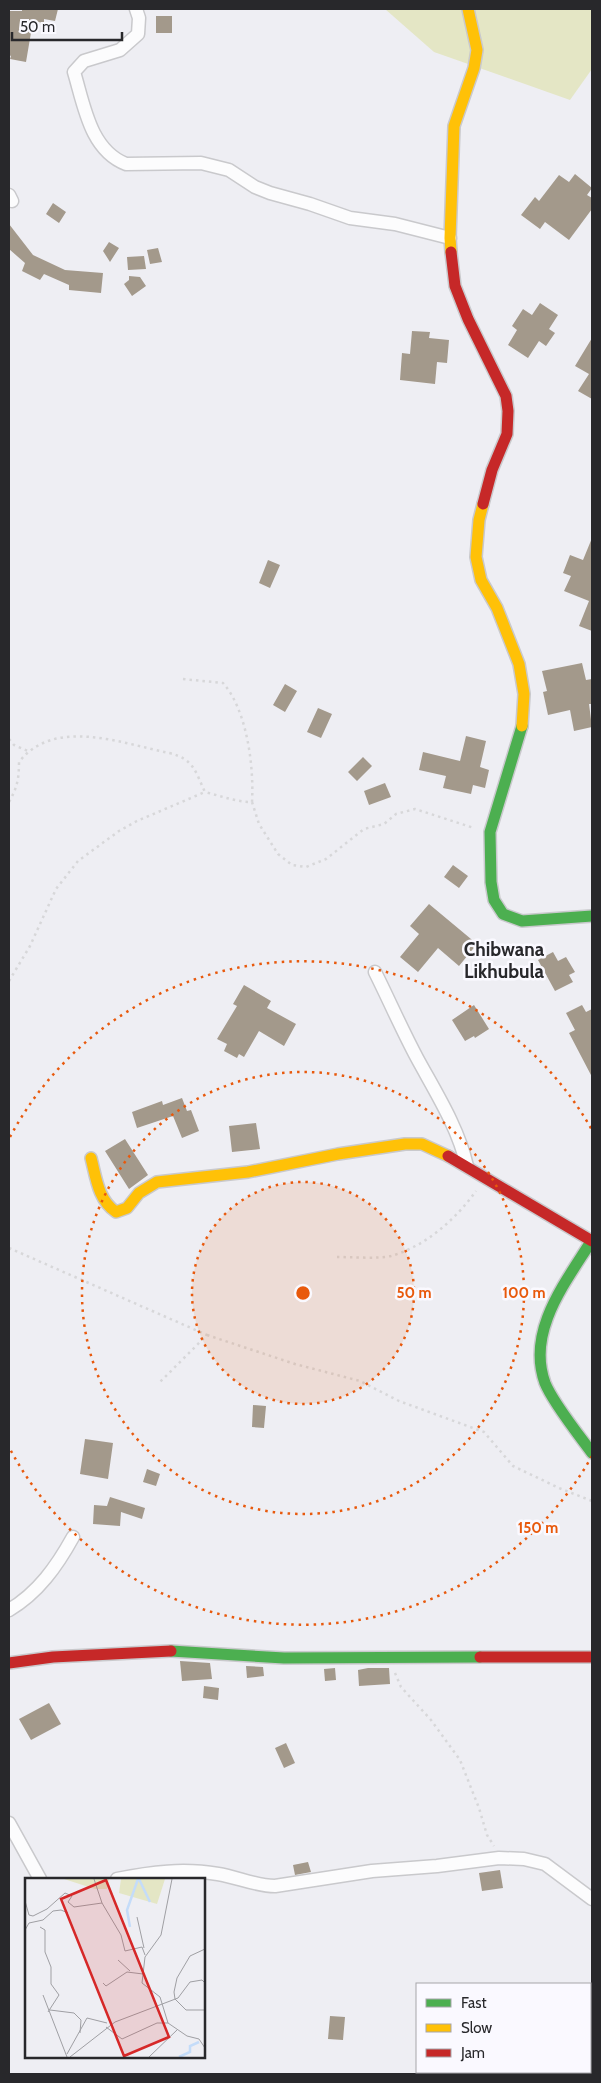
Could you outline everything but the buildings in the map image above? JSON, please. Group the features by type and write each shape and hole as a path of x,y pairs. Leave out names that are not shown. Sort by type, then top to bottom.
{"street":[{"path":"136,9 139,18 138,34 120,50 84,61 74,72 94,136 118,161 126,164 200,164 212,166 229,170 255,187 334,213 359,220 395,224 450,238"},
{"path":"468,9 477,50 474,68 454,126 450,238 456,286 468,319 506,396 508,411 507,434 492,470 479,520 476,557 481,580 497,608 519,664 524,694 522,728 490,832 491,882 494,900 503,914 522,921 592,916"},
{"path":"375,972 410,1045 455,1128 463,1146 467,1166"},
{"path":"91,1158 104,1201 109,1208 116,1212 127,1208 140,1193 157,1182 248,1172 338,1154 405,1144 422,1144 435,1148 486,1177 592,1241 552,1307 541,1334 539,1346 540,1364 545,1384 573,1428 592,1453"},
{"path":"9,1610 40,1586 54,1569 73,1537"},
{"path":"9,1663 53,1657 182,1650 284,1658 592,1657"},
{"path":"9,1823 39,1878"},
{"path":"123,1878 162,1871 195,1871 237,1877 265,1886 275,1886 372,1871 437,1866 499,1858 524,1859 545,1864 592,1898"}],"path":[{"path":"183,679 223,683 232,694 248,744 254,777 252,802 259,824 278,854 292,865 306,867 326,859 364,829 384,824 396,814 415,810 490,832"},
{"path":"9,802 20,778 19,762 28,751 50,739 80,736 180,755 189,760 205,792"},
{"path":"9,739 14,745 28,751"},
{"path":"9,981 30,946 56,889 78,861 137,821 205,792 239,802 252,802"},
{"path":"337,1257 390,1256 432,1237 466,1205 486,1177"},
{"path":"9,1248 207,1335 296,1364 360,1381 399,1401 484,1432 513,1466 592,1501"},
{"path":"159,1383 207,1335"},
{"path":"390,1657 401,1688 431,1720 460,1760 480,1808 487,1835 499,1858"}],"green space":[{"path":"385,9 592,9 592,69 570,100 434,52"}],"traffic: fast":[{"path":"522,726 490,832 491,882 494,900 503,914 522,921 592,916"},
{"path":"592,1240 552,1308 545,1326 540,1364 549,1391 592,1453"},
{"path":"171,1651 284,1658 480,1657"}],"traffic: slow":[{"path":"451,252 454,126 474,68 477,50 468,9"},
{"path":"483,504 479,520 476,557 481,580 497,608 519,664 524,694 522,726"},
{"path":"91,1158 101,1195 116,1212 127,1208 139,1193 157,1182 248,1172 338,1154 405,1144 422,1144 448,1156"}],"traffic: jam":[{"path":"451,252 455,286 468,319 506,396 508,411 507,434 492,470 483,504"},
{"path":"448,1156 592,1241"},
{"path":"9,1663 53,1657 171,1651"},
{"path":"480,1657 592,1657"}],"district":[{"name":"Chibwana Likhubula","path":"504,960"}]}
